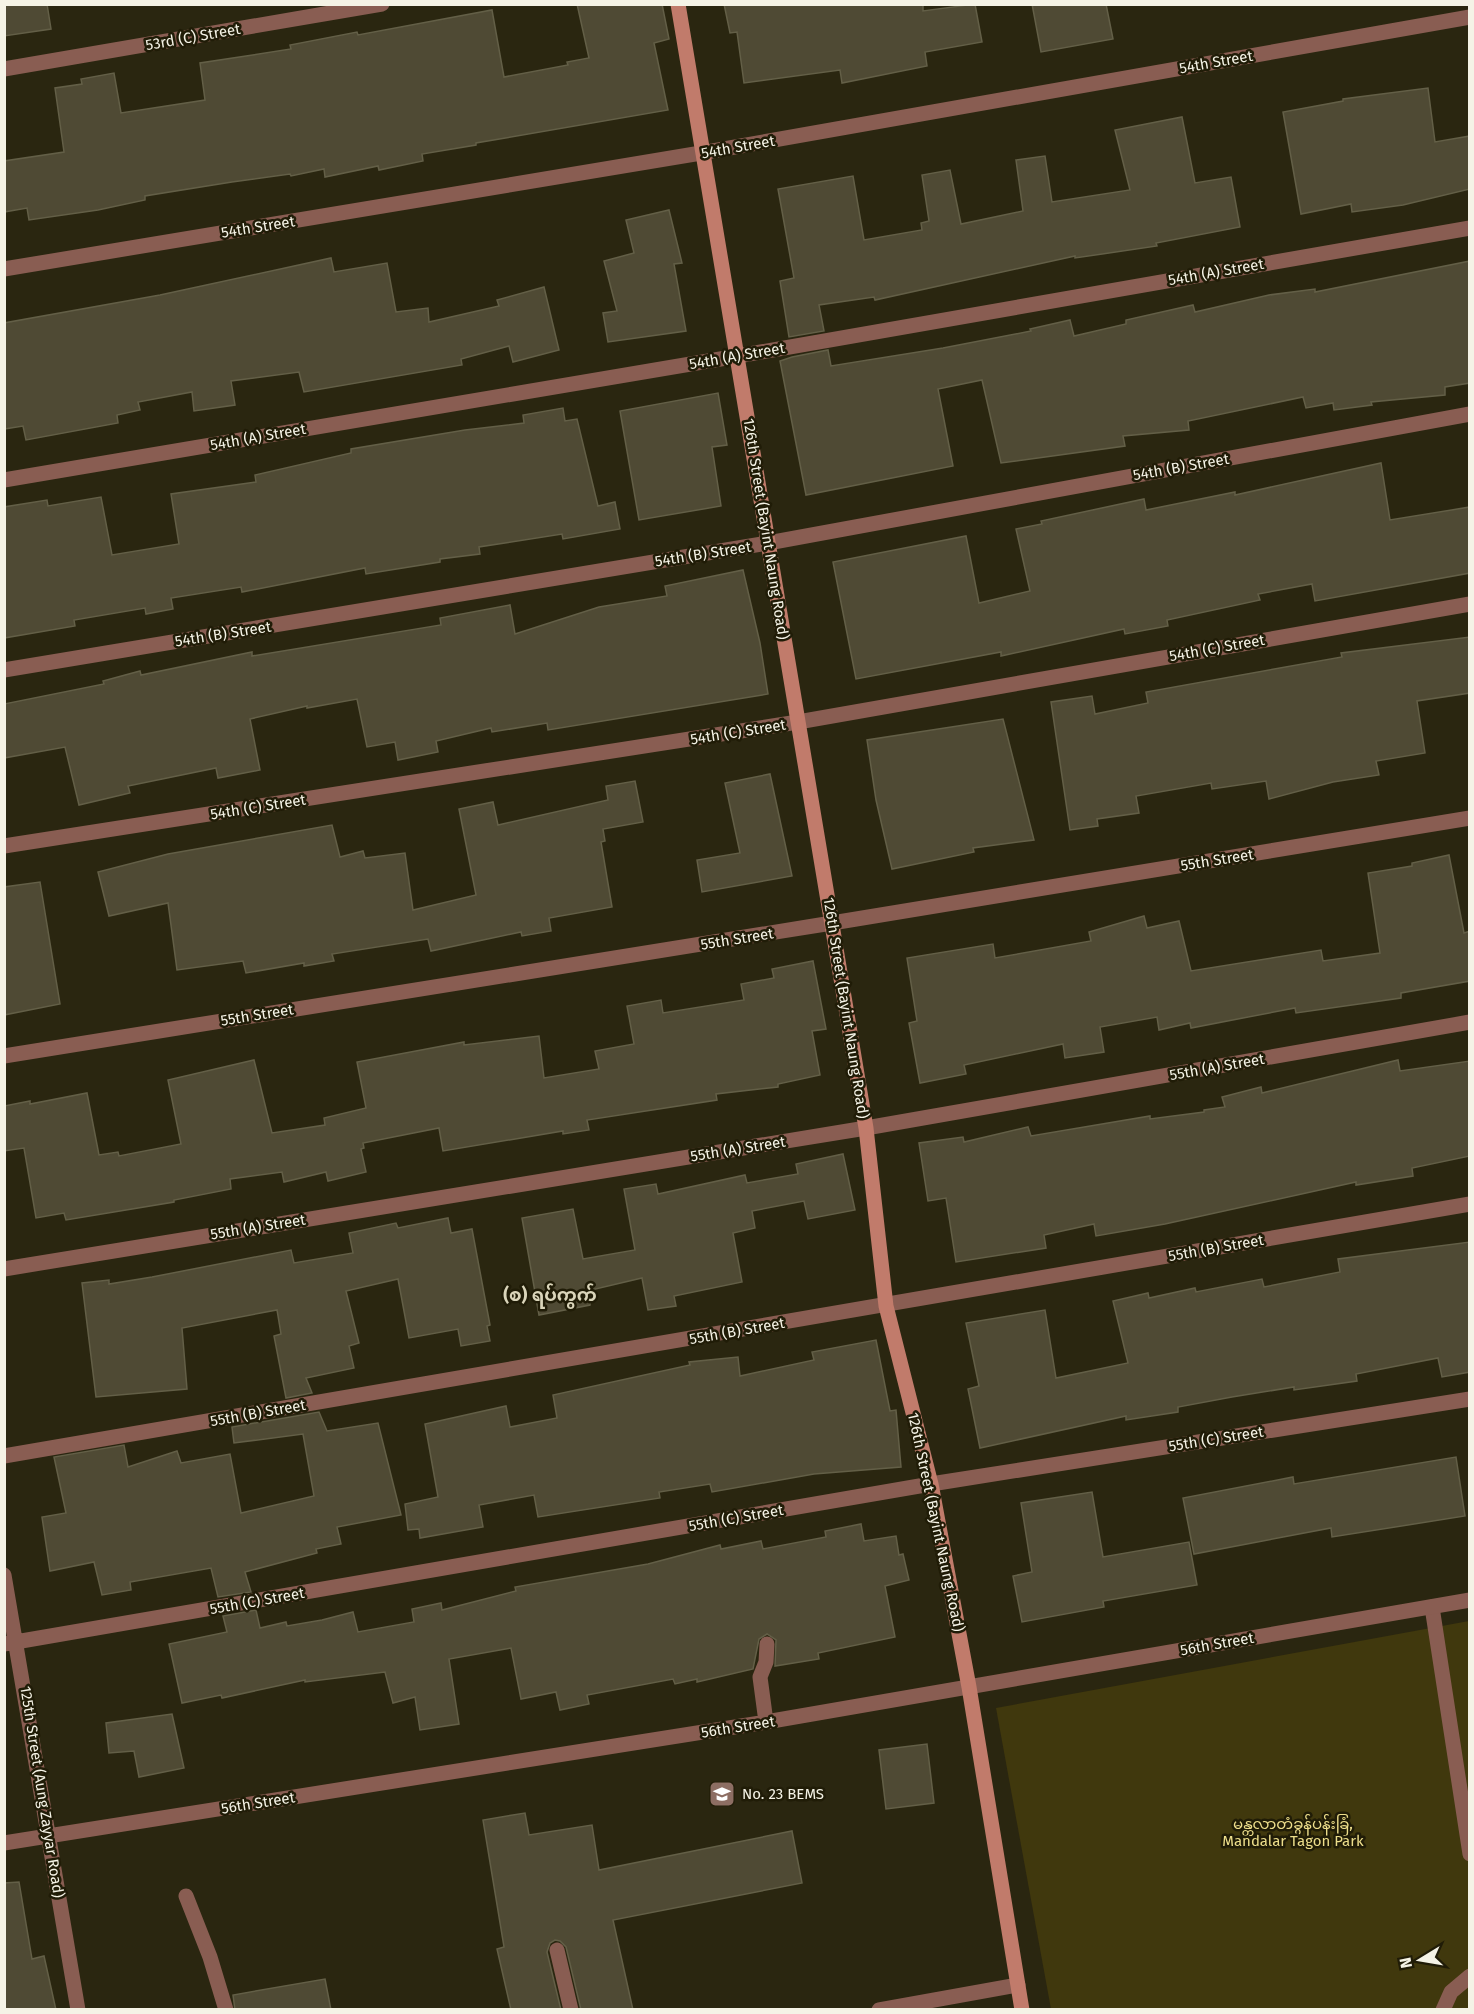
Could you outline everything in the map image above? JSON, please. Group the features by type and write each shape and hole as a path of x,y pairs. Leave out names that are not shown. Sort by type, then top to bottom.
{"street":[{"name":"53rd (C) Street","path":"4,69 382,4"},
{"name":"126th Street (Bayint Naung Road)","path":"678,4 701,153 738,356 866,1128 886,1306 931,1484 969,1686 1022,2010"},
{"name":"54th Street","path":"4,269 701,153 1470,17"},
{"name":"54th (A) Street","path":"4,480 738,356 1470,228"},
{"name":"54th (B) Street","path":"4,670 768,543 1470,414"},
{"name":"54th (C) Street","path":"4,846 798,722 1470,604"},
{"name":"55th Street","path":"4,1056 1470,818"},
{"name":"55th (A) Street","path":"4,1269 866,1128 1470,1022"},
{"name":"55th (B) Street","path":"4,1456 1470,1204"},
{"name":"55th (C) Street","path":"11,1643 931,1484 1470,1399"},
{"name":"125th Street (Aung Zayyar Road)","path":"4,1575 11,1643 78,2010"},
{"name":"56th Street","path":"4,1843 766,1722 1470,1600"},
{"path":"1432,1607 1470,1854"},
{"path":"766,1722 760,1677 766,1662 767,1644"},
{"path":"186,1896 210,1957 226,2010"},
{"path":"557,1950 571,2010"},
{"path":"1443,2010 1451,1992 1470,1976"},
{"path":"879,2010 1018,1985"}],"green space":[{"name":"မန္တလာတံခွန်ပန်းခြံ, Mandalar Tagon Park","path":"1469,1621 1469,2009 1051,2009 996,1708"}],"building":[{"path":"4,4 47,4 51,29 4,36"},
{"path":"577,4 662,4 669,39 654,43 668,110 422,154 423,161 379,170 378,166 325,177 324,169 291,176 290,174 232,182 145,196 145,200 98,210 29,220 27,208 4,212 4,161 64,152 55,88 82,84 81,79 114,73 121,113 205,100 200,63 291,49 290,45 492,10 504,77 568,65 567,62 589,58"},
{"path":"724,4 923,4 923,11 975,4 982,42 925,52 927,66 842,83 840,70 744,83 737,32 730,33"},
{"path":"1032,4 1106,4 1113,39 1041,52"},
{"path":"1428,88 1435,142 1470,136 1470,189 1403,205 1352,212 1351,204 1301,214 1283,112 1343,101 1343,99"},
{"path":"1182,117 1195,183 1231,177 1240,227 1156,243 1157,246 1075,258 1075,256 875,300 874,297 819,305 824,331 789,337 780,281 794,278 778,189 853,176 864,240 922,230 921,223 929,221 922,175 950,170 961,224 1023,211 1016,160 1045,156 1052,202 1130,190 1115,130"},
{"path":"669,210 682,263 674,264 686,331 608,342 603,313 617,311 604,261 634,253 626,220"},
{"path":"331,258 334,272 387,263 396,312 428,308 429,322 499,306 497,300 544,287 559,350 513,362 509,346 461,359 462,365 304,392 299,372 231,381 235,405 194,411 192,392 138,402 140,410 117,415 118,423 26,440 23,426 4,429 4,323 160,295"},
{"path":"1470,261 1470,383 1445,387 1445,395 1371,402 1372,405 1334,410 1333,403 1306,408 1303,397 1188,421 1189,430 1123,436 1125,446 1001,463 982,380 938,389 953,466 806,495 780,361 828,350 831,366 943,348 1031,331 1030,329 1070,320 1074,336 1126,324 1126,320 1193,305 1195,312 1269,295 1315,289 1315,292"},
{"path":"718,393 727,445 712,447 721,506 639,520 620,411"},
{"path":"563,408 565,421 577,419 598,506 615,502 620,529 563,539 562,534 479,547 480,554 440,559 440,562 366,574 365,568 242,592 241,587 171,598 173,609 146,614 145,608 74,620 75,626 4,638 4,507 47,500 48,506 101,497 112,555 179,544 171,494 256,482 255,475 351,453 351,449 465,430 524,423 523,415"},
{"path":"1381,463 1390,520 1470,507 1470,573 1315,601 1312,584 1258,594 1260,600 1167,620 1168,626 1125,634 1124,629 1001,656 1001,652 856,679 833,562 966,536 979,603 1030,591 1016,529 1042,524 1041,521 1144,499 1146,510 1235,492 1235,495"},
{"path":"743,570 760,643 768,694 548,730 547,723 492,732 491,728 436,741 438,752 398,760 395,742 367,747 357,699 307,708 307,706 250,719 260,770 218,778 216,768 128,786 130,793 79,805 65,747 4,758 4,704 104,684 103,681 140,671 141,675 252,652 252,656 441,625 440,618 510,605 515,634 599,607 667,596 665,586"},
{"path":"1470,637 1470,693 1417,701 1425,753 1376,761 1379,775 1333,782 1269,799 1266,781 1212,789 1211,783 1136,796 1139,813 1097,819 1098,826 1070,830 1051,702 1092,696 1095,714 1148,703 1146,692 1342,657 1341,653"},
{"path":"1003,719 1034,840 973,848 974,852 892,869 876,800 867,740"},
{"path":"770,774 792,876 702,892 697,860 740,853 725,783"},
{"path":"635,781 643,822 603,829 605,841 601,842 612,907 549,918 551,931 522,936 521,932 431,951 428,939 332,954 334,961 304,966 304,963 246,973 243,961 177,970 168,903 109,916 98,872 168,854 332,825 340,857 363,851 365,858 405,853 413,910 476,895 459,809 493,802 498,825 608,800 606,786"},
{"path":"1449,855 1464,933 1470,931 1470,981 1401,993 1401,998 1296,1013 1295,1008 1191,1028 1190,1023 1159,1030 1157,1017 1100,1027 1104,1052 1065,1058 1063,1044 964,1065 966,1074 920,1083 909,1023 917,1021 907,958 993,944 995,958 1091,941 1089,932 1144,916 1147,928 1179,921 1191,971 1321,950 1323,961 1380,953 1368,873 1412,866 1412,863"},
{"path":"40,882 60,1004 4,1015 4,887"},
{"path":"813,961 826,1029 812,1031 820,1075 778,1084 778,1087 716,1094 717,1100 587,1120 589,1130 563,1134 563,1131 443,1151 439,1128 363,1143 364,1148 361,1149 366,1172 328,1181 326,1172 284,1182 282,1172 230,1179 231,1189 174,1200 174,1202 66,1220 64,1213 36,1218 24,1148 4,1151 4,1106 30,1101 30,1104 87,1093 99,1155 118,1152 119,1156 181,1144 168,1080 254,1060 272,1133 325,1125 324,1118 366,1108 357,1062 464,1042 464,1045 539,1036 544,1078 599,1069 595,1051 634,1044 627,1006 661,1000 663,1013 744,1000 741,984 774,978 772,969"},
{"path":"1398,1060 1400,1071 1470,1061 1470,1156 1412,1168 1413,1176 1356,1185 1356,1182 1165,1224 1096,1236 1094,1224 1044,1235 1046,1248 956,1262 946,1198 928,1201 919,1143 963,1137 964,1142 1028,1127 1031,1136 1150,1116 1150,1119 1204,1112 1204,1110 1225,1107 1222,1097 1261,1087 1262,1093"},
{"path":"843,1154 855,1210 808,1219 804,1201 752,1211 755,1228 733,1233 742,1282 674,1296 676,1306 648,1310 642,1278 591,1290 590,1305 539,1315 522,1218 573,1209 583,1259 635,1250 624,1189 656,1184 658,1194 745,1175 747,1183 798,1174 796,1164"},
{"path":"448,1218 451,1233 472,1229 490,1325 487,1326 490,1341 461,1346 458,1329 409,1338 398,1279 346,1291 359,1343 349,1346 354,1368 306,1378 312,1393 286,1398 274,1336 281,1334 277,1310 182,1328 187,1389 96,1397 82,1283 109,1280 109,1284 291,1250 294,1263 353,1253 349,1233 396,1223 398,1228"},
{"path":"1470,1242 1470,1372 1442,1377 1438,1358 1356,1374 1357,1381 1294,1390 1294,1387 1232,1397 1178,1407 1178,1412 1126,1420 1126,1416 980,1448 968,1389 979,1386 966,1323 1045,1310 1056,1378 1128,1363 1113,1301 1148,1293 1149,1298 1195,1288 1196,1292 1262,1279 1264,1287 1340,1272 1338,1259"},
{"path":"876,1340 890,1411 896,1410 901,1467 814,1474 712,1492 710,1484 659,1492 660,1498 538,1517 534,1495 479,1505 483,1527 420,1538 419,1529 408,1530 405,1504 438,1497 425,1424 506,1406 510,1427 557,1418 553,1395 690,1365 689,1362 738,1357 740,1376 814,1360 812,1352"},
{"path":"319,1412 327,1431 378,1423 401,1515 337,1527 341,1544 316,1549 317,1553 245,1572 251,1592 218,1597 211,1568 130,1582 131,1590 102,1595 94,1562 50,1571 42,1517 66,1513 54,1457 124,1445 128,1467 177,1451 181,1463 230,1454 241,1513 314,1496 303,1434 234,1443 232,1427"},
{"path":"1456,1457 1465,1516 1332,1537 1331,1528 1194,1554 1183,1498 1293,1477 1294,1484"},
{"path":"1092,1492 1103,1557 1189,1542 1197,1585 1103,1601 1104,1607 1022,1622 1013,1576 1032,1572 1021,1503"},
{"path":"861,1524 864,1541 896,1536 899,1555 903,1554 909,1580 885,1586 895,1637 818,1653 819,1659 775,1666 776,1640 767,1634 759,1639 753,1669 697,1682 697,1679 675,1684 673,1679 587,1695 589,1704 560,1710 556,1692 521,1699 511,1648 449,1659 459,1724 420,1730 415,1697 393,1703 385,1672 305,1682 305,1680 222,1698 221,1695 182,1703 169,1644 227,1632 223,1616 256,1610 260,1628 286,1622 287,1626 322,1620 353,1612 358,1632 414,1622 412,1609 441,1603 442,1610 516,1591 515,1587 648,1564 720,1545 721,1549 761,1541 763,1549 826,1537 825,1531"},
{"path":"172,1714 184,1768 139,1777 134,1751 109,1753 106,1723"},
{"path":"927,1744 934,1803 886,1809 879,1750"},
{"path":"525,1813 529,1835 592,1825 599,1870 792,1831 802,1883 613,1920 633,2010 581,2010 566,1947 560,1941 555,1940 550,1943 547,1952 561,2010 511,2010 497,1949 504,1947 483,1820"},
{"path":"19,1882 32,1959 44,1956 56,2010 4,2010 4,1883"},
{"path":"325,1979 331,2010 235,2010 233,1995"}],"place":[{"name":"No. 23 BEMS","path":"722,1794"}],"district":[{"name":"(စ) ရပ်ကွက်","path":"550,1295"}]}
